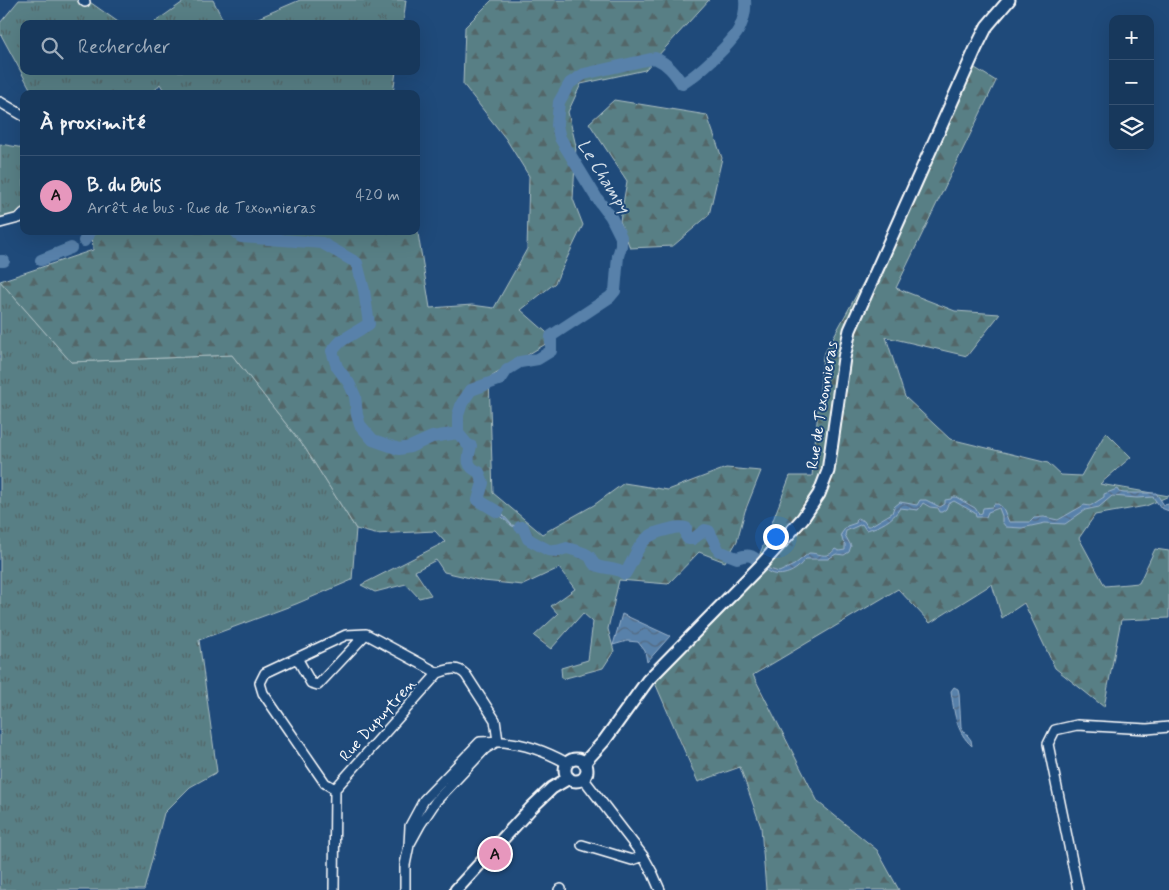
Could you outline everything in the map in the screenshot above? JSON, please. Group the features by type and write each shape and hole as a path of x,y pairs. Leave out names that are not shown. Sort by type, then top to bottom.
{"main road":[{"name":"Rue de Texonnieras","path":"584,763 604,741 648,680 761,565 803,518 818,494 828,472 844,358 850,330 976,48 987,26 1009,0"},
{"path":"576,759 584,763 586,771 583,778 576,780 569,778 565,771 567,764 576,759"},
{"path":"456,890 532,807 552,788 569,778"}],"street":[{"path":"0,102 20,114"},
{"path":"0,223 20,217"},
{"path":"297,658 311,683 318,685 366,634"},
{"path":"334,890 334,789 325,783 263,693 260,683 265,673 346,635 366,634 438,673 453,668 461,670 495,720 498,741"},
{"name":"Rue Dupuytren","path":"334,789 438,673"},
{"path":"1078,890 1048,744 1055,730 1078,725 1147,729 1169,727"},
{"path":"405,890 405,865 410,826 424,800 480,742 514,742 567,764"},
{"path":"583,778 643,856 660,890"},
{"path":"582,844 632,860 643,856"}],"green space":[{"path":"19,0 87,0 115,20 20,20 20,70 0,33 0,23"},
{"path":"186,0 213,0 223,20 158,20"},
{"path":"300,0 406,0 404,20 253,20"},
{"path":"492,0 709,0 645,70 581,84 568,112 576,146 573,199 583,225 555,283 521,310 554,339 489,378 493,493 542,534 594,505 624,483 668,490 726,468 761,471 745,511 737,541 725,562 699,552 668,584 619,580 608,629 614,651 603,668 562,679 561,668 588,660 593,622 583,613 551,649 534,636 558,614 551,606 575,589 559,568 523,585 483,581 444,572 436,560 415,571 431,595 419,598 406,584 375,592 361,585 445,542 435,531 375,534 356,529 305,448 232,355 71,362 0,281 93,250 92,235 418,235 430,308 472,305 494,308 527,249 529,176 506,139 463,84 465,27"},
{"path":"975,68 996,81 896,288 955,311 1000,314 967,356 886,337 905,397 950,439 1048,463 1061,475 1081,476 1106,432 1131,457 1100,484 1169,496 1146,506 1095,515 1079,538 1105,586 1139,583 1155,549 1169,551 1169,618 1121,620 1104,707 1055,668 1024,603 1002,618 992,584 930,623 898,589 753,675 818,802 877,850 899,890 766,890 761,827 740,767 698,782 649,669 746,590 790,476 812,476 823,356"},
{"path":"23,75 395,75 394,90 164,90 160,84 155,90 31,90"},
{"path":"614,100 707,115 722,158 709,215 673,246 630,248 620,221 627,181 589,123"},
{"path":"0,144 20,147 20,211 15,215 0,218"},
{"path":"0,281 71,362 232,355 305,448 356,529 352,580 296,604 199,640 217,772 190,787 164,813 144,890 0,890"}],"water":[{"path":"339,340 342,342 332,351 332,357 353,391 360,425 373,440 399,449 410,447 432,437 458,433 471,446 469,464 479,472 481,486 478,500 503,515 512,525 523,527 530,541 537,546 554,551 564,548 576,550 584,553 598,566 617,569 625,574 640,546 649,536 656,532 681,527 686,528 688,539 693,539 705,530 709,531 720,551 730,555 717,553 711,537 706,532 696,541 688,542 684,538 683,530 681,529 664,531 654,534 649,538 627,575 623,577 619,571 594,567 589,559 573,551 564,549 559,554 546,551 534,545 527,540 521,528 512,526 502,517 480,505 476,499 480,483 477,472 472,473 465,459 469,447 462,443 458,437 441,438 410,450 395,451 375,443 364,434 357,421 350,388 329,356 330,347"},
{"path":"1117,489 1119,492 1124,493 1156,493 1164,505 1169,504 1169,511 1161,508 1153,497 1112,496 1099,507 1085,510 1065,524 1045,523 1022,528 1006,527 1002,522 999,508 988,512 986,517 976,517 975,513 954,501 948,504 942,512 938,508 930,507 923,503 918,510 900,508 890,519 876,527 866,530 862,524 846,531 845,535 851,546 849,552 844,555 836,554 828,559 806,559 793,571 779,575 766,571 763,567 779,572 794,565 809,553 826,555 835,549 839,551 845,550 841,534 847,526 856,523 857,518 864,521 867,526 870,526 892,513 894,507 900,502 917,505 920,500 926,500 940,507 945,504 945,500 956,497 975,508 979,514 982,513 983,508 998,504 1003,508 1009,522 1030,522 1034,518 1044,517 1058,520 1084,505 1090,506 1104,497 1104,494"},
{"path":"731,555 737,558 746,555 753,556 757,559 748,557 739,560"},
{"path":"622,614 670,636 647,662 645,651 638,642 627,641 613,645"},
{"path":"954,687 958,689 959,693 961,727 971,740 972,746 959,728 951,691"}],"waterway":[{"name":"Le Champy","path":"239,235 241,237 322,243 357,263 364,290 369,324 341,341 332,351 337,367 349,383 355,396 360,425 373,440 399,449 410,447 432,437 458,433 458,415 462,403 471,390 501,379 507,370 520,362 538,359 551,351 551,336 610,297 615,291 621,237 611,217 596,197 560,138 557,125 559,102 570,83 584,74 655,58 664,63 682,84 697,73 731,41 744,17 745,0"},
{"name":"Le Champy","path":"84,241 88,235"},
{"name":"Le Champy","path":"41,260 71,248"},
{"path":"458,433 471,446 469,462 471,467 479,472 483,483 478,500 498,512"},
{"path":"520,527 523,527 528,539 548,550 557,551 567,548 579,551 590,557 597,566 617,570 625,574 640,546 649,536 678,527 686,528 688,539 693,539 705,530 709,531 719,551 737,558 749,556 760,563"}],"place":[{"name":"B. du Buis","path":"495,854"}]}
